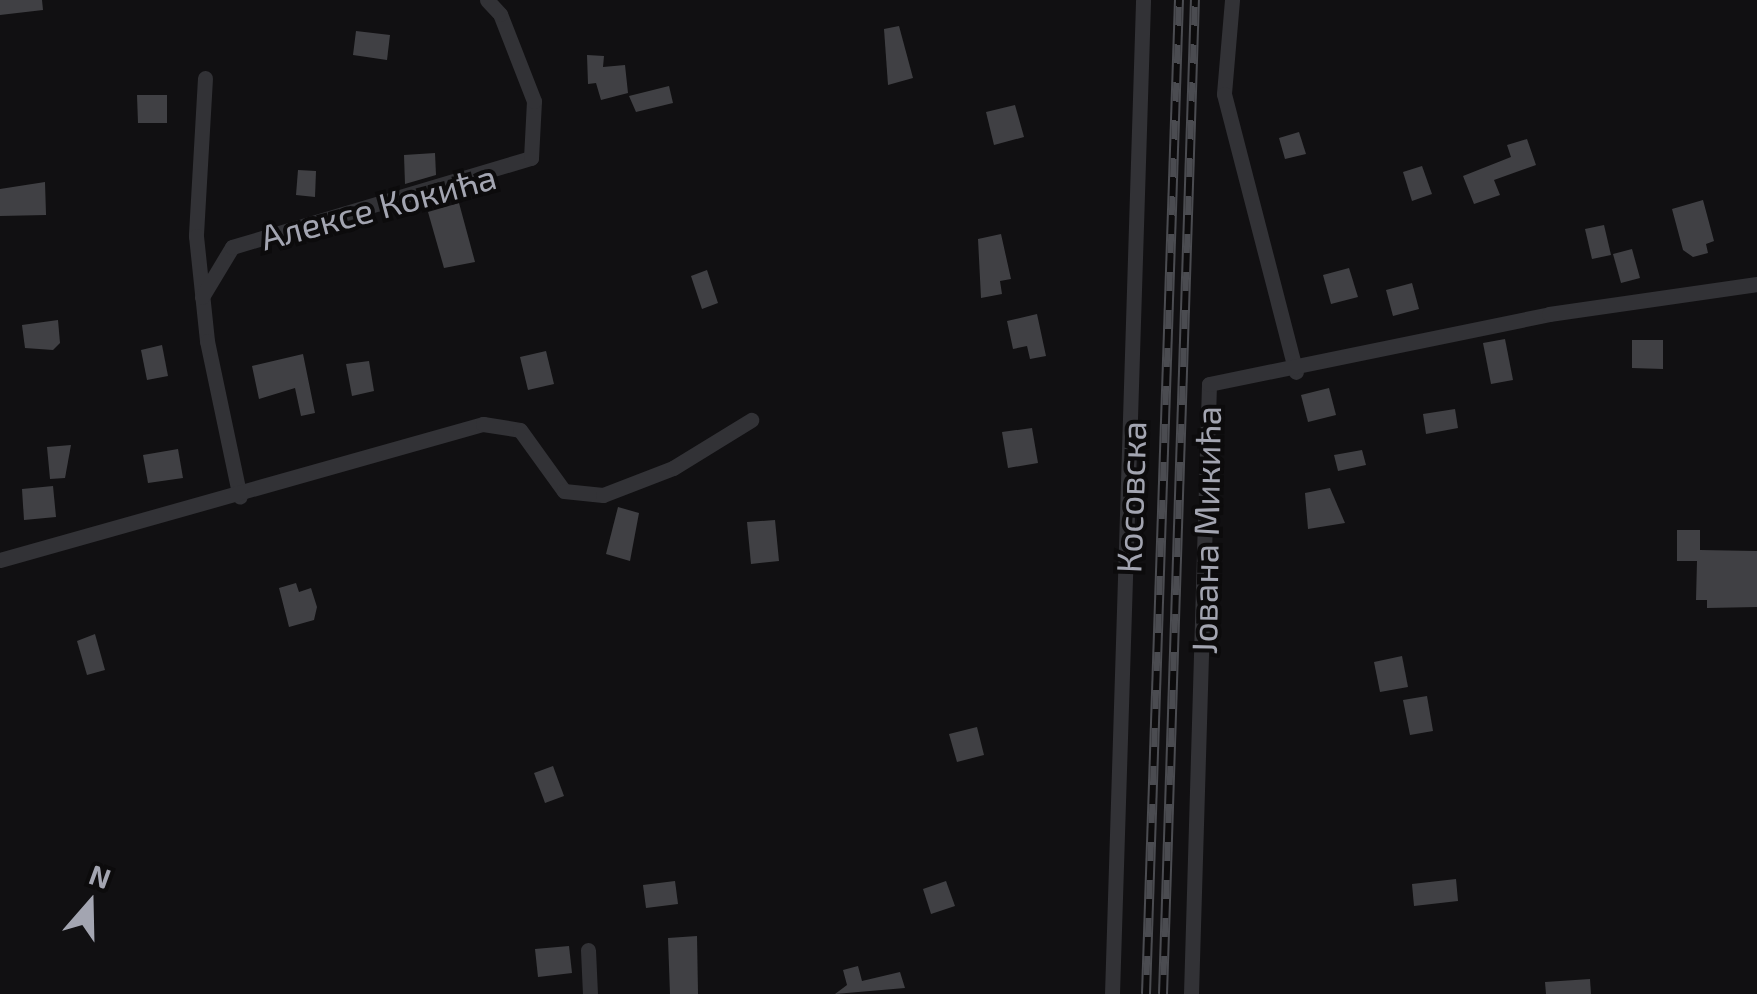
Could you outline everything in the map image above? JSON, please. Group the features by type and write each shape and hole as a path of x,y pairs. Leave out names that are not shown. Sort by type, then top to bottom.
{"street":[{"name":"Алексе Кокића","path":"202,297 232,247 531,158 534,101 500,14 487,0"},
{"name":"Косовска","path":"1112,994 1143,0"},
{"path":"1232,0 1224,94 1296,372"},
{"path":"205,78 196,236 202,297 240,497"},
{"name":"Јована Микића","path":"1191,994 1209,384 1296,372 1549,314 1757,284"},
{"path":"0,560 502,422 520,430 564,491 603,496 672,468 751,420"},
{"path":"588,950 590,994"}],"building":[{"path":"0,0 42,0 43,10 0,15"},
{"path":"899,26 913,78 888,85 884,29"},
{"path":"356,31 390,35 387,60 353,55"},
{"path":"587,55 604,56 603,67 625,65 628,93 601,100 596,83 588,84"},
{"path":"669,86 673,103 636,112 629,96"},
{"path":"137,95 167,95 167,123 138,123"},
{"path":"1015,105 1024,137 994,145 986,112"},
{"path":"1299,132 1306,154 1285,159 1279,138"},
{"path":"1527,139 1536,165 1494,180 1500,195 1474,204 1463,176 1511,157 1507,145"},
{"path":"435,153 436,175 405,184 404,155"},
{"path":"1422,166 1432,194 1412,201 1403,172"},
{"path":"298,170 316,171 315,197 296,195"},
{"path":"45,182 46,215 0,216 0,189"},
{"path":"1703,200 1714,241 1706,244 1708,253 1693,257 1683,250 1672,209"},
{"path":"459,203 475,262 444,268 428,212"},
{"path":"1604,225 1611,255 1592,259 1585,229"},
{"path":"1001,234 1011,279 1000,281 1002,294 981,298 978,239"},
{"path":"1632,249 1640,278 1621,283 1613,254"},
{"path":"1349,268 1358,297 1331,304 1323,275"},
{"path":"707,270 718,303 702,309 691,276"},
{"path":"1412,283 1419,309 1393,316 1386,290"},
{"path":"1037,314 1046,356 1030,359 1027,346 1013,349 1007,321"},
{"path":"58,320 60,343 53,350 25,348 22,325"},
{"path":"1505,339 1513,380 1491,384 1483,343"},
{"path":"1632,340 1663,340 1663,369 1632,368"},
{"path":"162,345 168,376 147,380 141,350"},
{"path":"546,351 554,384 528,390 520,357"},
{"path":"303,354 315,413 301,416 295,388 259,399 252,366"},
{"path":"369,361 374,391 352,396 346,364"},
{"path":"1329,388 1336,415 1308,422 1301,395"},
{"path":"1455,409 1458,428 1426,434 1423,414"},
{"path":"1032,428 1038,463 1008,468 1002,432"},
{"path":"71,445 65,478 50,479 47,447"},
{"path":"178,449 183,478 148,483 143,455"},
{"path":"1362,450 1366,465 1338,471 1334,455"},
{"path":"53,486 56,517 24,520 22,489"},
{"path":"1330,488 1345,523 1308,529 1305,493"},
{"path":"618,507 639,513 630,561 606,554"},
{"path":"775,520 779,561 751,564 747,522"},
{"path":"1677,530 1700,530 1700,550 1757,551 1757,607 1707,608 1707,600 1696,600 1697,561 1677,561"},
{"path":"296,583 299,592 311,588 317,607 314,620 289,627 279,588"},
{"path":"95,634 105,670 87,675 77,641"},
{"path":"1402,656 1408,687 1380,692 1374,662"},
{"path":"1427,696 1433,731 1410,735 1403,700"},
{"path":"977,727 984,755 957,762 949,734"},
{"path":"553,766 564,796 545,803 534,773"},
{"path":"1456,879 1458,901 1414,906 1412,884"},
{"path":"675,881 678,904 646,908 643,885"},
{"path":"946,881 955,906 931,914 923,889"},
{"path":"697,936 698,994 670,994 668,938"},
{"path":"569,946 572,973 538,977 535,949"},
{"path":"858,966 862,981 900,972 905,988 835,994 847,985 843,970"},
{"path":"1590,979 1591,994 1546,994 1545,982"}],"railway":[{"path":"1146,994 1179,0"},
{"path":"1163,994 1195,0"}]}
